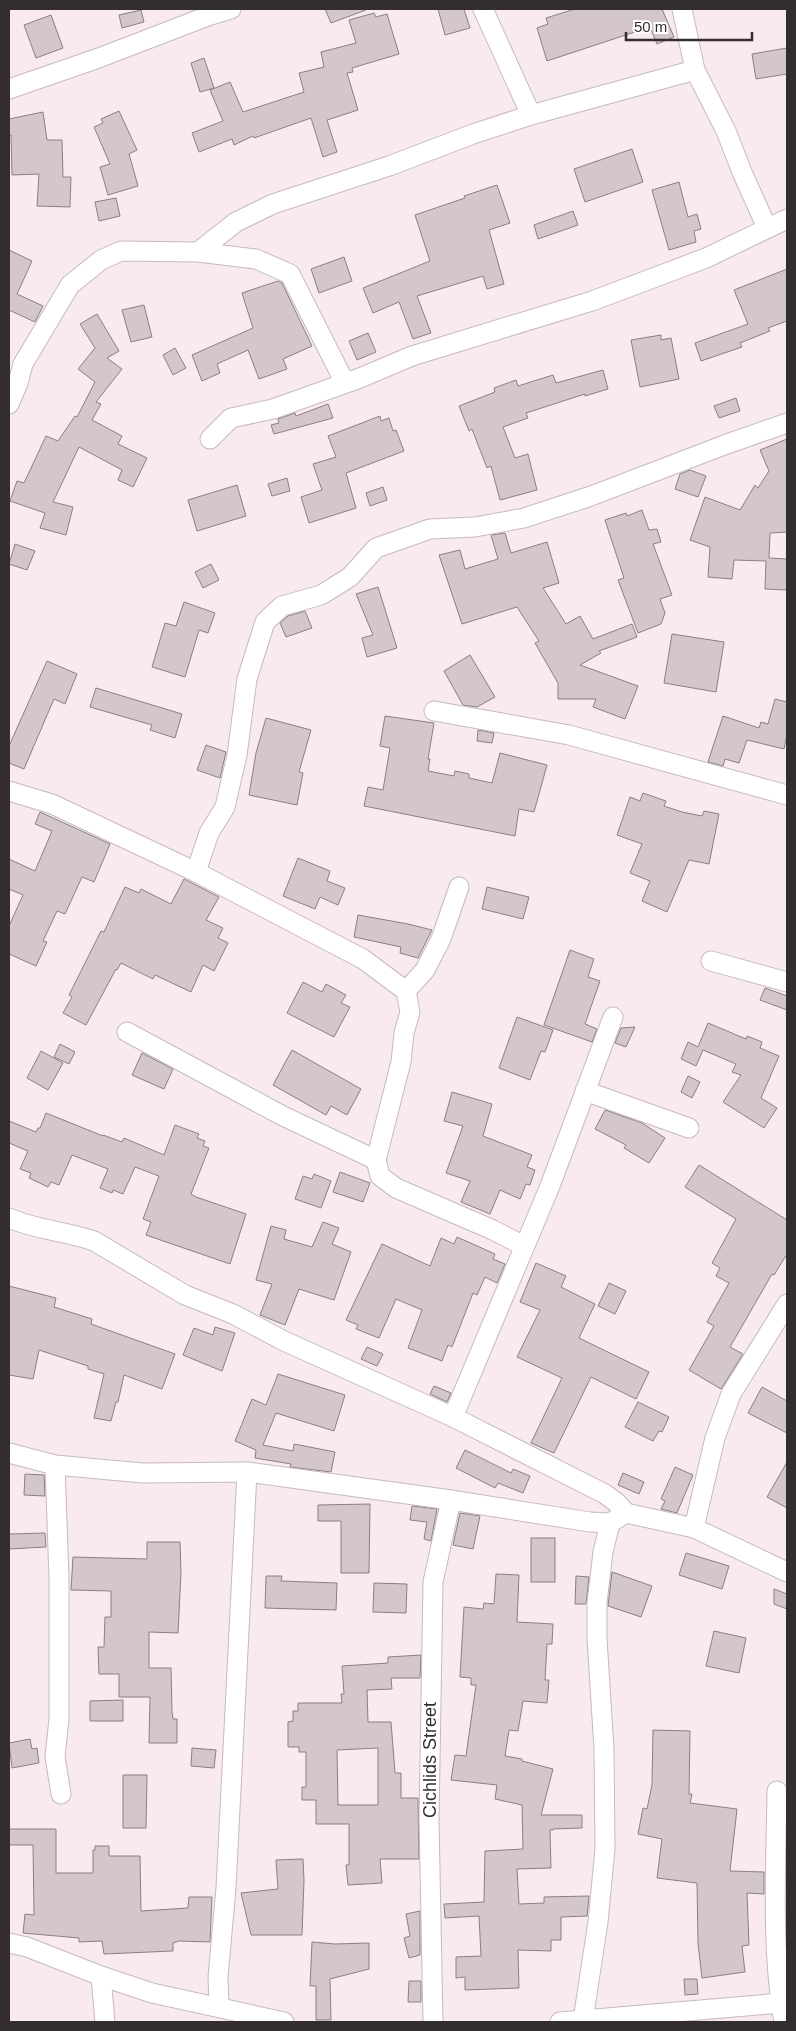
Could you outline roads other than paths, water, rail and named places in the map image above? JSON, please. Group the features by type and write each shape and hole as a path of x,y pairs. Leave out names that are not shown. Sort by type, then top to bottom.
{"street":[{"path":"9,89 231,9"},
{"path":"483,9 531,115"},
{"path":"682,9 695,70 726,131 767,228"},
{"path":"198,252 236,222 273,204 389,166 473,134 531,115 695,70"},
{"path":"210,438 231,418 272,409 345,383 412,356 592,301 706,258 787,219"},
{"path":"9,404 18,383 23,364 70,285 101,260 121,251 198,252 256,259 290,274 345,383"},
{"path":"196,872 208,833 224,807 237,755 246,679 264,622 282,606 321,595 343,582 350,577 376,548 430,530 475,527 524,518 591,496 787,423"},
{"path":"434,711 569,735 787,795"},
{"path":"9,793 52,804 196,872 363,959 406,992 410,1012 404,1033 401,1062 376,1160 380,1176 396,1188 524,1246"},
{"path":"406,992 425,970 440,940 459,887"},
{"path":"711,962 787,982"},
{"path":"452,1417 557,1168 613,1018"},
{"path":"127,1032 284,1116 376,1160"},
{"path":"585,1091 689,1128"},
{"path":"9,1218 22,1224 94,1241 185,1295 233,1314 284,1341 452,1417 605,1494 626,1512 694,1528 787,1572"},
{"path":"694,1528 715,1438 731,1394 787,1304"},
{"path":"9,1452 55,1464 143,1473 247,1472 451,1500 590,1522 610,1523 626,1512"},
{"path":"55,1464 59,1579 59,1719 56,1757 61,1794"},
{"path":"219,2008 218,1977 226,1888 247,1472"},
{"name":"Cichlids Street","path":"433,2022 429,1820 433,1582 451,1500"},
{"path":"583,2020 598,1922 606,1849 604,1749 597,1639 597,1603 603,1552 610,1523"},
{"path":"777,1791 782,1910 781,2003 784,2022"},
{"path":"9,1943 27,1947 101,1976 152,1993 284,2022"},
{"path":"101,1976 105,2022"},
{"path":"560,2022 781,2003"}]}
